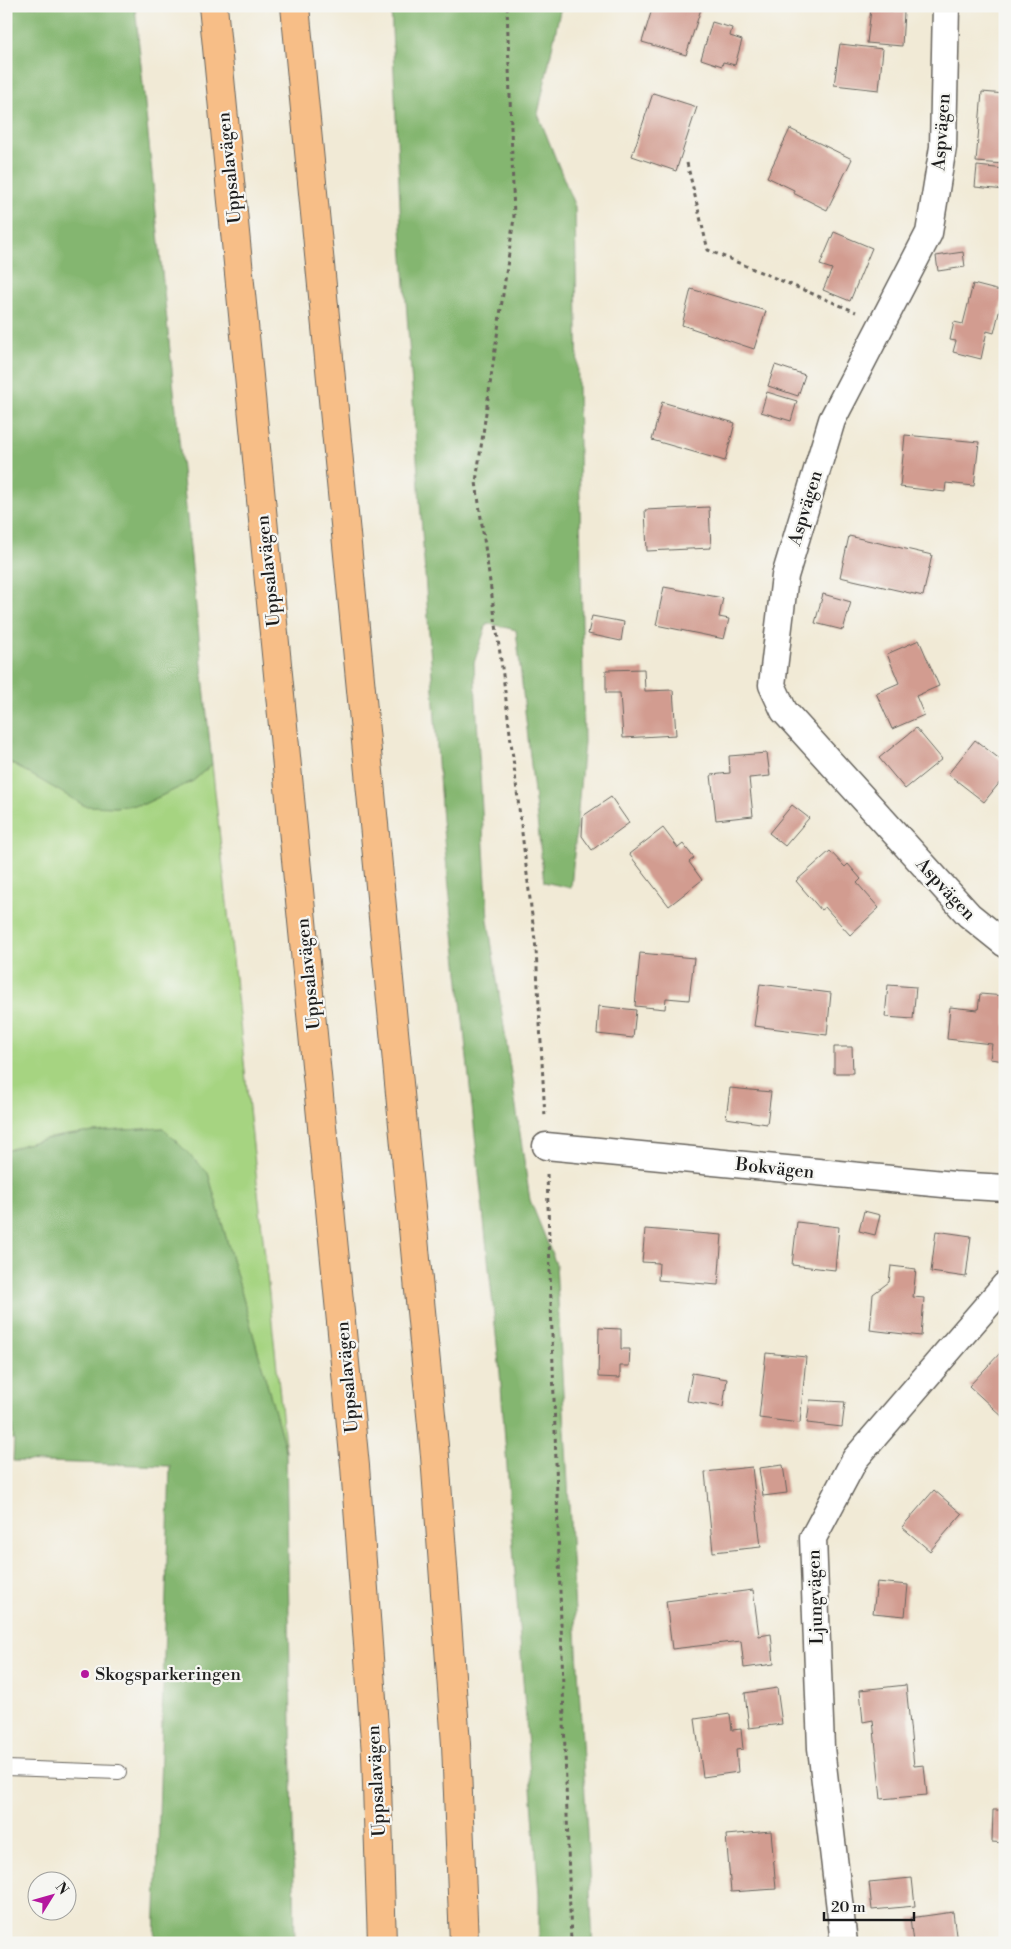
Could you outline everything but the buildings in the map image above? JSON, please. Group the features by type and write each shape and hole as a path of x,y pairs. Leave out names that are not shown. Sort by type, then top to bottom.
{"highway":[{"name":"Uppsalavägen","path":"213,6 356,1466 376,1754 382,1943"},
{"path":"295,6 435,1456 456,1744 464,1943"}],"street":[{"name":"Aspvägen","path":"946,6 943,147 929,233 832,420 785,576 772,685 784,711 797,726 969,915 1005,944"},
{"name":"Bokvägen","path":"546,1146 954,1185 1005,1188"},
{"name":"Ljungvägen","path":"844,1943 821,1748 813,1538 854,1459 1005,1285"}],"lane":[{"path":"6,1768 119,1772"}],"path":[{"path":"508,6 514,218 476,482 503,675 536,949 546,1146 572,1943"},
{"path":"687,163 708,250 882,323"}],"green space":[{"path":"6,6 135,6 212,764 193,781 144,804 115,807 85,806 6,760"},
{"path":"391,6 561,6 538,114 575,207 584,742 571,888 544,882 516,630 487,623 474,663 488,920 530,1200 556,1264 593,1943 539,1943 539,1894 500,1373 442,820 401,228"},
{"path":"6,760 85,805 115,807 144,804 193,781 212,764 286,1452 208,1173 163,1128 83,1133 44,1139 6,1151"},
{"path":"163,1128 208,1173 286,1452 295,1943 155,1943 170,1466 13,1461 14,1439 6,1386 6,1151 44,1139 83,1133"},
{"path":"6,1386 14,1439 6,1439"}],"place":[{"name":"Skogsparkeringen","path":"85,1674"}]}
